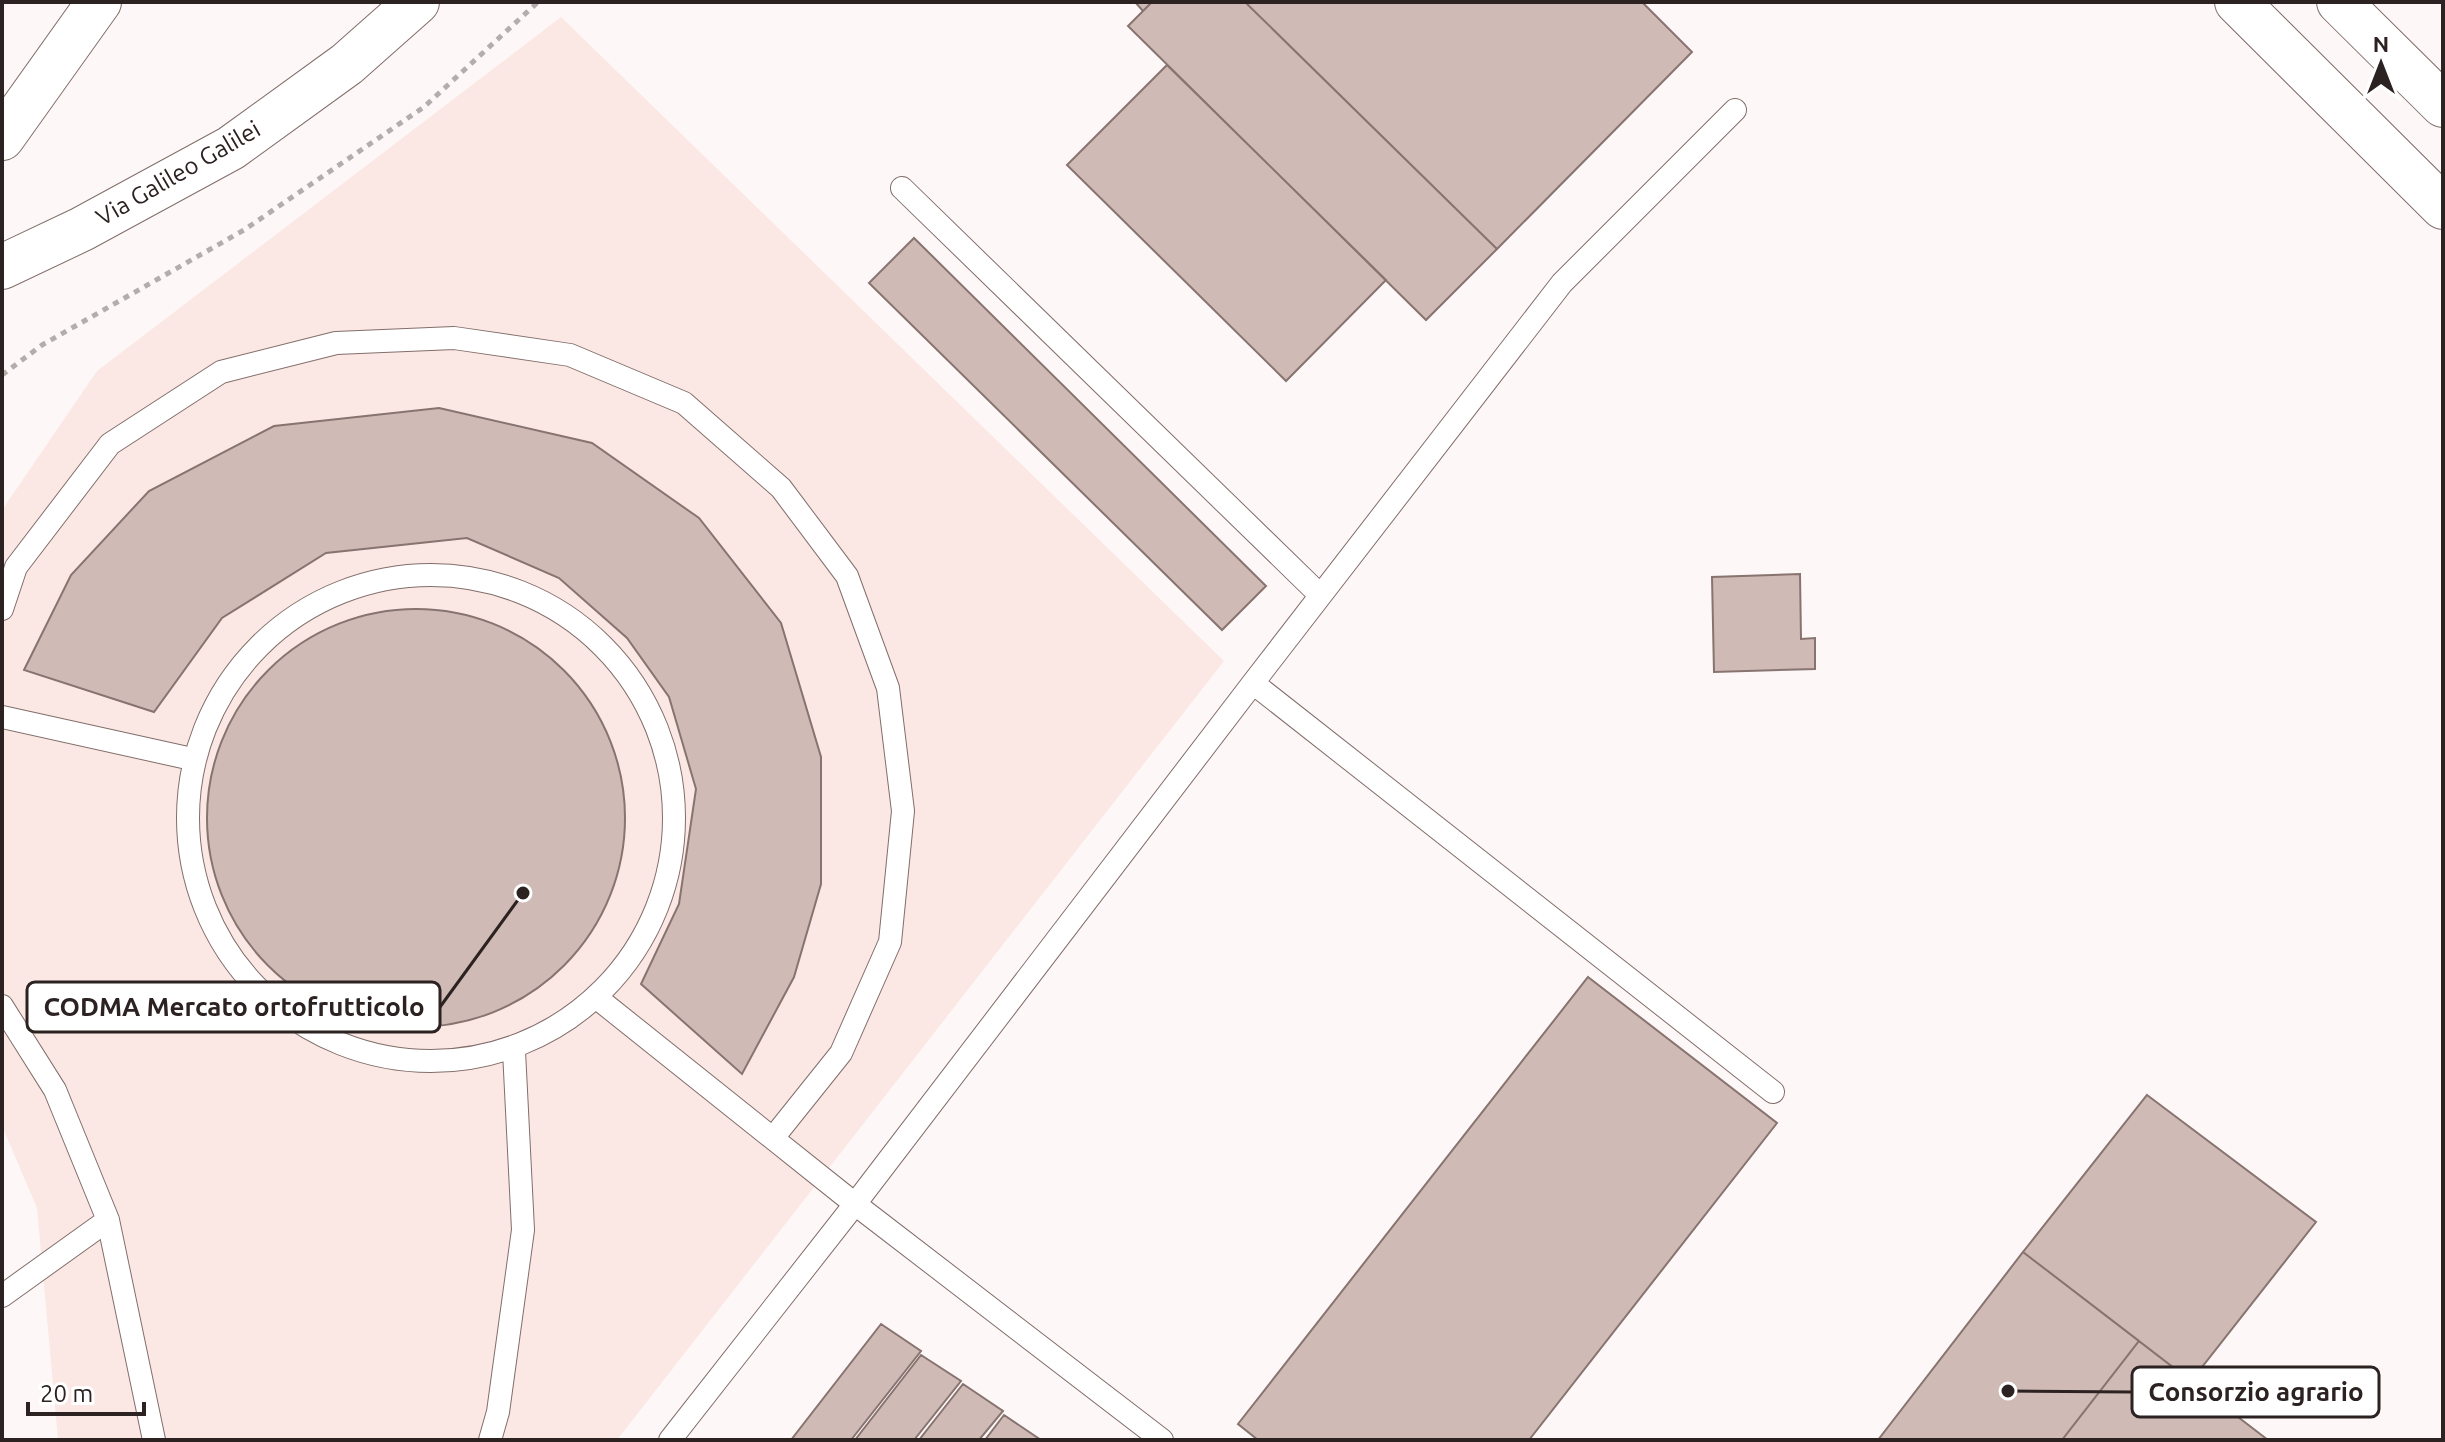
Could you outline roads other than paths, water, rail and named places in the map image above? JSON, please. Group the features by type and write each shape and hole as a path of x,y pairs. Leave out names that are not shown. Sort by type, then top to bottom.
{"main road":[{"path":"2,138 99,2"},
{"name":"Via Galileo Galilei","path":"2,267 82,229 231,148 347,64 417,2"},
{"path":"2237,2 2443,207"},
{"path":"2339,2 2443,105"}],"lane":[{"path":"670,1440 855,1204 1562,283 1735,110"},
{"path":"902,188 1320,595"},
{"path":"2,609 16,567 110,444 221,372 336,343 454,338 570,355 684,403 781,488 847,576 888,688 903,811 890,942 841,1053 773,1138"},
{"path":"469,573 574,615 649,699 679,808 661,911 597,998 514,1051 426,1065 327,1042 236,971 190,878 192,759 241,658 346,585 469,573"},
{"path":"1253,683 1773,1092"},
{"path":"2,717 192,759"},
{"path":"597,998 855,1204 1162,1440"},
{"path":"2,1006 55,1090 108,1220 154,1440"},
{"path":"490,1440 498,1412 523,1230 514,1051"},
{"path":"2,1296 108,1220"}],"place":[{"name":"CODMA Mercato ortofrutticolo","path":"523,893"},
{"name":"Consorzio agrario","path":"2008,1391"}]}
